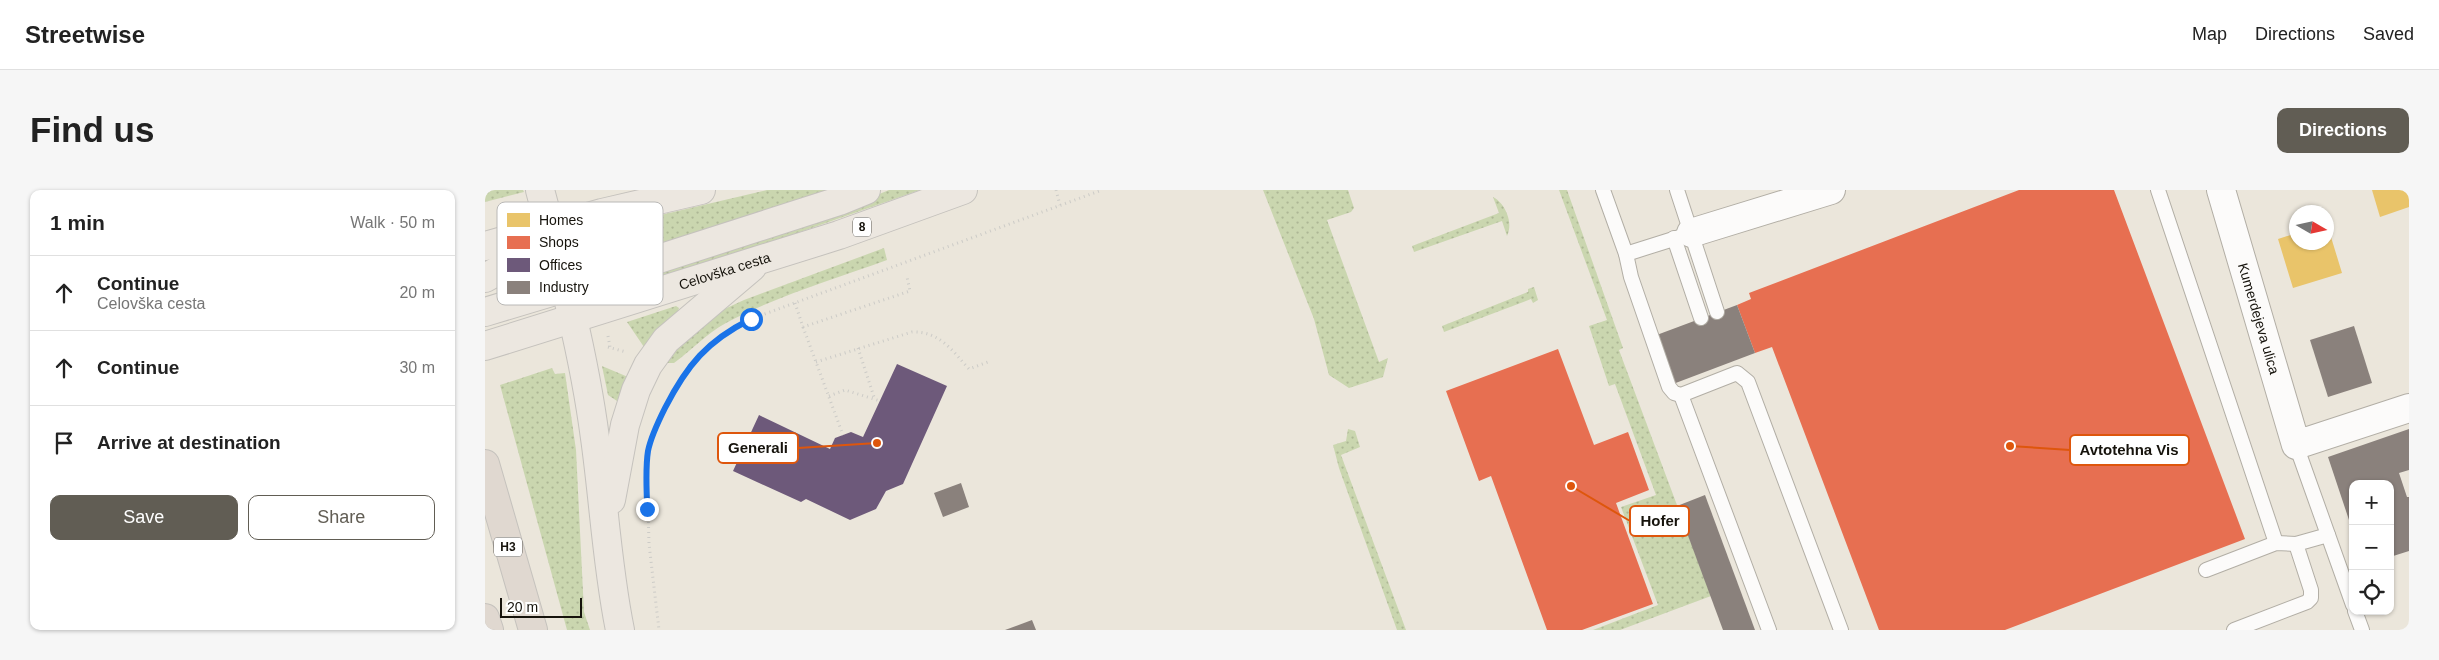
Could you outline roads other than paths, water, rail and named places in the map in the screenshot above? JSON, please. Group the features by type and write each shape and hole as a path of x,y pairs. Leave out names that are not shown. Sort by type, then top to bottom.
{"highway":[{"name":"H3","path":"485,464 533,630"},
{"path":"485,618 489,630"}],"main road":[{"path":"663,257 839,201 866,190"},
{"name":"Celovška cesta","path":"663,291 839,235 963,190"},
{"path":"637,202 690,191"},
{"path":"485,246 497,240"},
{"path":"606,527 625,426 636,390 648,365 666,340 759,261"},
{"path":"485,278 497,271"},
{"path":"485,312 508,305"},
{"path":"570,305 595,436 609,567 620,630"},
{"name":"Celovška cesta","path":"485,346 619,305"}],"street":[{"path":"1683,236 1831,190"},
{"name":"Kumerdejeva ulica","path":"2221,190 2296,446"},
{"path":"2296,446 2409,408"}],"lane":[{"path":"1603,190 1626,254 1631,277 1669,388 1674,393 1681,395 1720,373 1735,367 1748,382 1841,630"},
{"path":"1677,190 1683,236 1701,318"},
{"path":"2158,190 2276,543"},
{"path":"1626,254 1683,236"},
{"path":"1683,236 1717,312"},
{"path":"1681,395 1769,630"},
{"path":"2296,446 2349,594"},
{"path":"2206,570 2276,543 2296,544 2328,535"},
{"path":"2234,630 2307,602 2311,598 2311,590 2296,544"},
{"path":"2357,615 2363,630"}],"place":[{"name":"Generali","path":"877,443"},
{"name":"Avtotehna Vis","path":"2010,446"},
{"name":"Hofer","path":"1571,486"}]}
